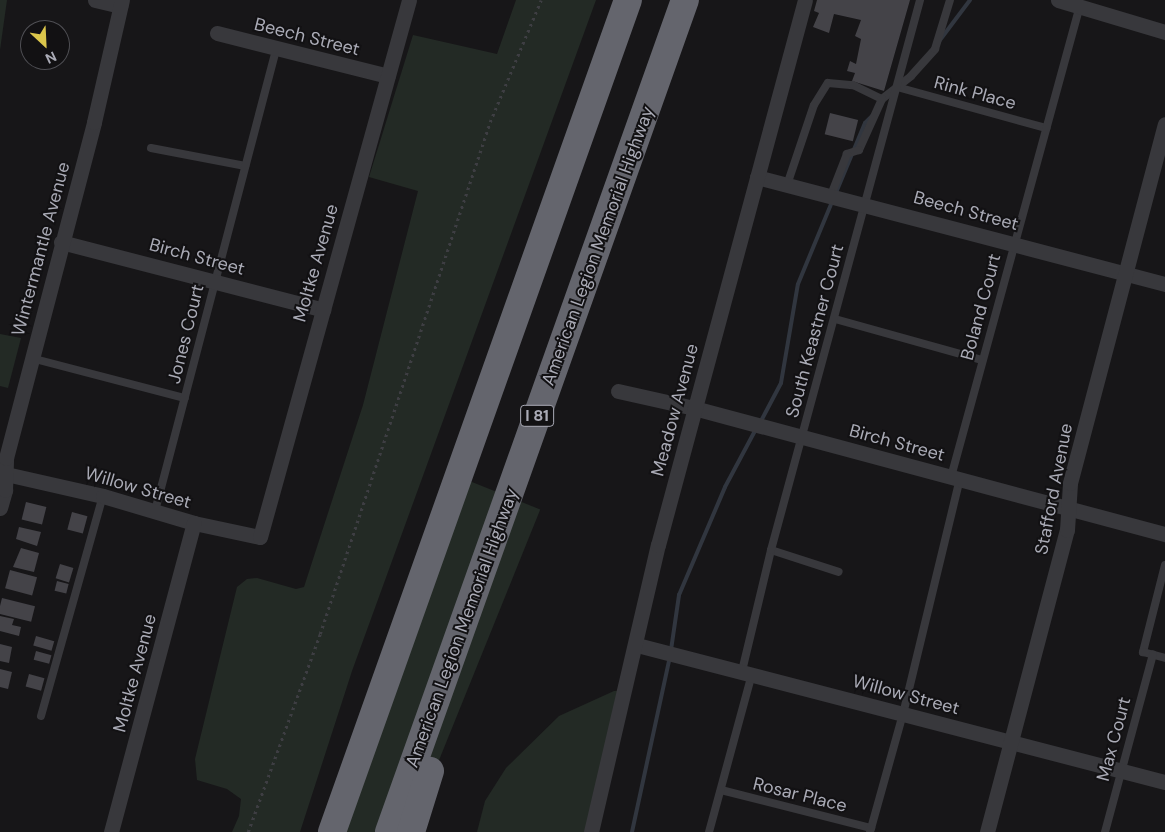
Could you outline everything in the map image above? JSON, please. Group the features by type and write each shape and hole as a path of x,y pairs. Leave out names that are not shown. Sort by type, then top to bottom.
{"highway":[{"path":"332,832 628,0"},
{"name":"American Legion Memorial Highway","path":"389,832 685,0"},
{"path":"411,832 432,763 470,603"},
{"path":"326,832 344,798"}],"street":[{"path":"95,0 121,3"},
{"name":"Moltke Avenue","path":"260,536 409,0"},
{"name":"Meadow Avenue","path":"591,832 637,645 658,545 804,0"},
{"path":"1058,0 1081,3 1165,32"},
{"name":"Wintermantle Avenue","path":"0,508 6,474 6,458 61,242 94,122 121,3"},
{"name":"Beech Street","path":"217,33 388,76"},
{"name":"Stafford Avenue","path":"987,832 1067,530 1066,508 1165,124"},
{"name":"Beech Street","path":"757,177 1165,284"},
{"name":"Birch Street","path":"61,242 323,310"},
{"name":"Birch Street","path":"618,391 694,408 1165,534"},
{"name":"Willow Street","path":"6,474 103,496 194,523 260,536"},
{"name":"Moltke Avenue","path":"111,832 194,523"},
{"name":"Willow Street","path":"637,645 1165,782"}],"lane":[{"name":"South Keastner Court","path":"710,832 747,672 771,550 836,319 864,204 920,0"},
{"path":"831,195 847,154 859,150 882,99 911,76 935,49 950,0"},
{"name":"Boland Court","path":"871,830 904,714 982,360 1081,3"},
{"name":"Jones Court","path":"155,511 276,49"},
{"path":"787,185 814,105 828,83 853,85 882,99"},
{"name":"Rink Place","path":"896,87 1046,128"},
{"path":"151,148 245,166"},
{"path":"836,319 982,360"},
{"path":"31,358 185,398"},
{"path":"41,716 103,496"},
{"path":"771,550 839,572"},
{"path":"1165,565 1143,652 1165,658"},
{"name":"Max Court","path":"1105,832 1153,654"},
{"name":"Rosar Place","path":"721,790 871,830"}],"path":[{"path":"248,832 320,634 490,122 541,0"}],"shaded area":[{"path":"0,0 7,0 0,50"},
{"path":"516,0 596,0 352,671 300,832 232,832 239,816 241,799 227,789 197,780 195,759 237,587 247,579 257,578 296,589 304,587 363,405 418,191 369,177 413,35 497,54"},
{"path":"0,334 21,338 8,388 0,386"},
{"path":"467,480 540,510 410,832 343,832 327,826"},
{"path":"631,690 594,832 477,832 485,801 506,768 559,716 614,691"}],"building":[{"path":"817,0 910,0 884,91 852,81 855,73 847,71 850,61 856,64 861,39 855,36 861,20 834,14 829,33 813,27 819,13 814,11"},
{"path":"830,113 858,120 853,141 825,134"},
{"path":"26,502 46,507 42,525 22,519"},
{"path":"72,512 87,516 83,534 67,529"},
{"path":"19,527 41,532 37,546 16,539"},
{"path":"21,548 39,553 34,572 13,567"},
{"path":"60,564 73,568 69,582 56,578"},
{"path":"10,570 37,577 32,596 5,588"},
{"path":"57,581 69,584 66,594 55,591"},
{"path":"2,598 35,606 31,622 0,614"},
{"path":"0,616 14,619 12,625 21,627 19,636 0,631"},
{"path":"36,636 54,641 52,651 33,646"},
{"path":"0,644 12,647 9,663 0,661"},
{"path":"36,651 51,655 49,664 34,660"},
{"path":"0,669 12,672 8,689 0,687"},
{"path":"29,674 44,678 41,691 26,687"}],"waterway":[{"path":"940,40 970,0"},
{"path":"835,195 865,123 872,116"},
{"path":"761,421 781,383 798,284 832,202"},
{"path":"671,650 679,595 725,487 756,429"},
{"path":"632,832 670,656"}]}
